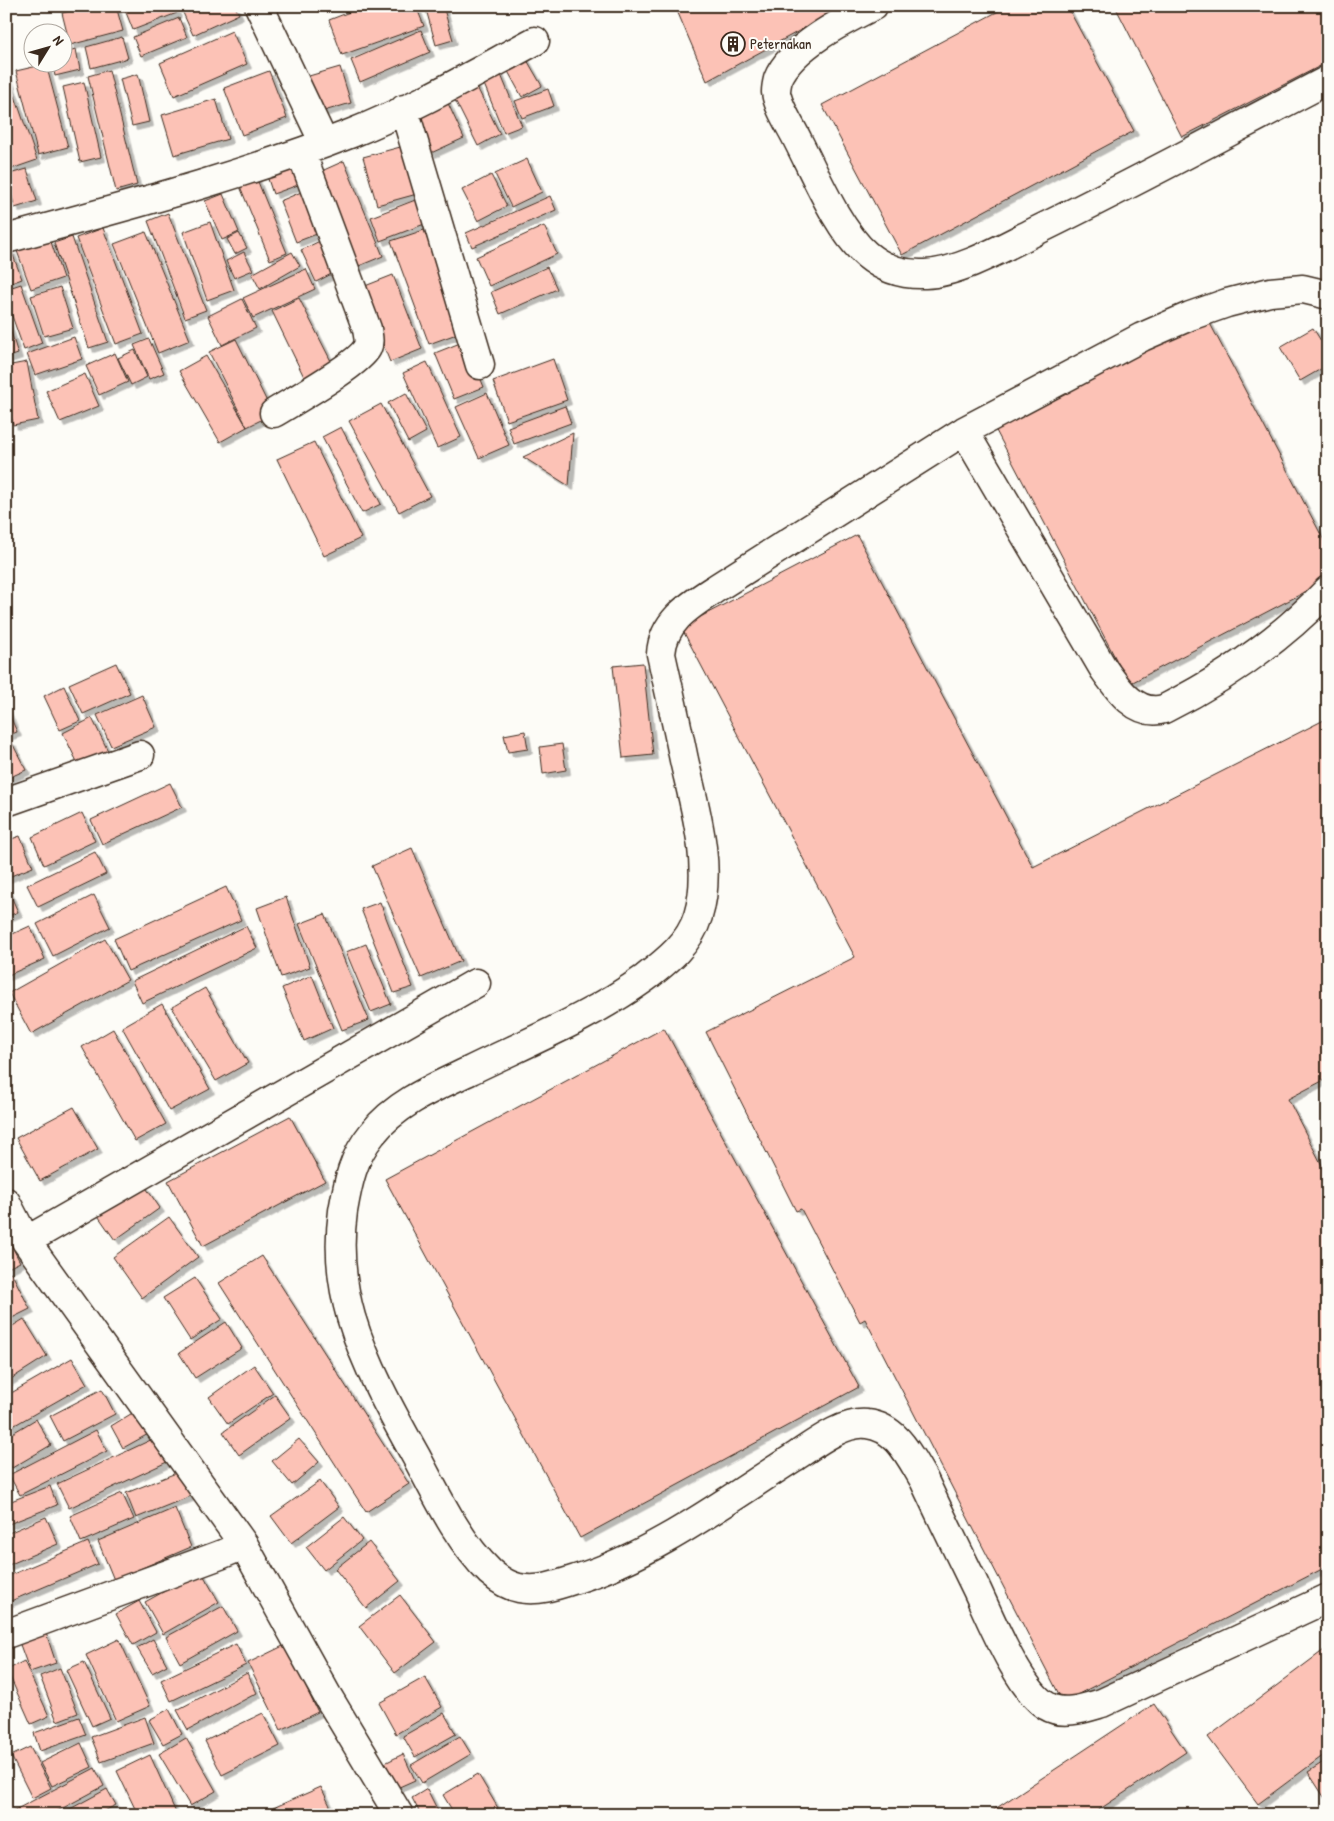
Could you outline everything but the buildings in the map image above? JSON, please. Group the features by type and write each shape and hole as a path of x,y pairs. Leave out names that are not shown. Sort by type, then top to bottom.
{"street":[{"path":"258,6 312,147 367,329 368,343 365,351 352,364 274,413"},
{"path":"873,6 833,28 794,56 781,73 777,81 776,90 786,117 820,185 851,238 858,247 876,262 892,270 909,275 950,270 992,253 1328,80"},
{"path":"6,240 253,169 353,132 404,110 535,42"},
{"path":"404,110 480,365"},
{"path":"1328,295 1303,289 1270,292 1227,302 1134,341 964,431 718,587 691,606 672,623 663,638 661,654 699,826 703,870 700,913 694,929 674,954 623,993 584,1015 428,1091 391,1114 374,1131 354,1161 340,1229 344,1293 355,1331 386,1401 436,1494 465,1542 489,1571 513,1586 531,1589 546,1588 593,1574 622,1562 662,1540 821,1440 848,1426 863,1423 886,1430 896,1438 910,1457 924,1480 1004,1647 1020,1675 1042,1702 1055,1710 1068,1711 1102,1703 1328,1598"},
{"path":"964,431 1103,668 1124,695 1144,709 1158,711 1218,677 1271,640 1328,590"},
{"path":"6,802 140,756"},
{"path":"26,1242 476,984"},
{"path":"6,1202 26,1242 244,1545 327,1695 399,1815"},
{"path":"6,1634 244,1545"}],"place":[{"name":"Peternakan","path":"733,44"}]}
